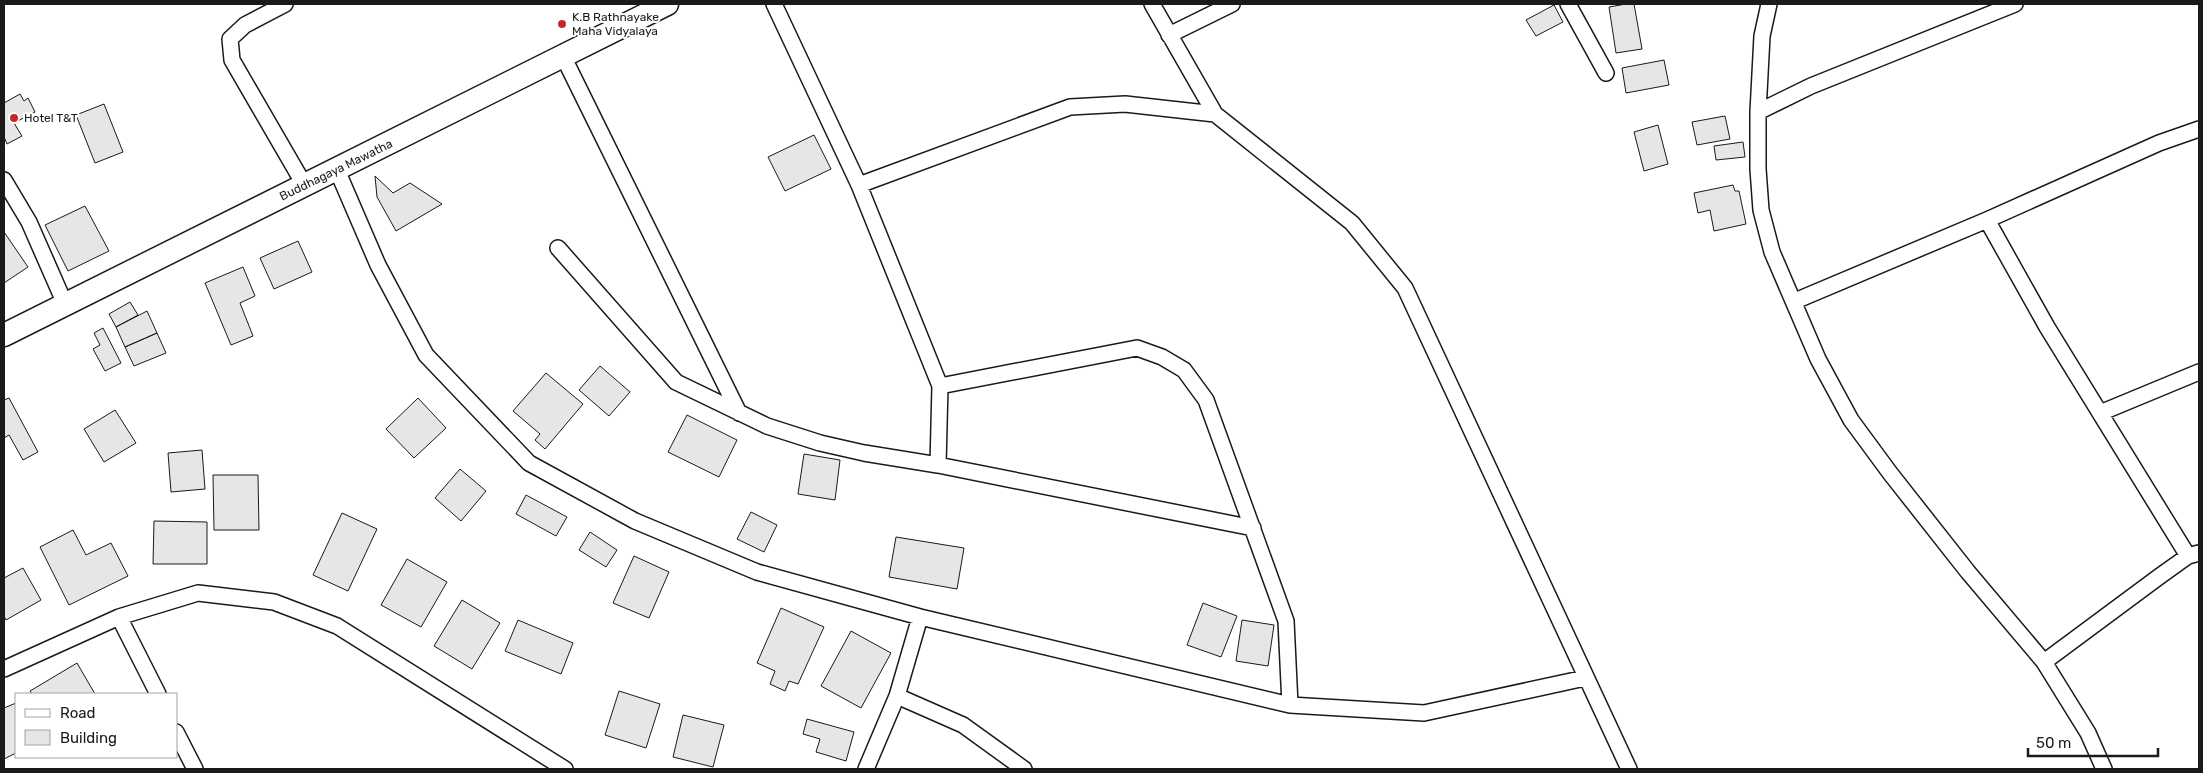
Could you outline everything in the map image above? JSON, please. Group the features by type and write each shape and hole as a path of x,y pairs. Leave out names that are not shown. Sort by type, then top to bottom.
{"main road":[{"name":"Buddhagaya Mawatha","path":"4,334 337,170 667,4"}],"street":[{"path":"284,4 245,25 230,39 232,60 304,186"},
{"path":"774,4 859,184 940,386 938,465"},
{"path":"1152,4 1215,114 1352,223 1405,288 1629,769"},
{"path":"1169,36 1232,4"},
{"path":"1568,4 1606,73"},
{"path":"1769,4 1762,36 1758,112 1758,168 1761,210 1772,252 1795,301 1818,359 1851,420 1968,572 2044,662 2088,733 2104,769"},
{"path":"1758,112 1811,86 2015,4"},
{"path":"563,56 739,413"},
{"path":"859,184 1070,107 1125,104 1215,114"},
{"path":"1795,301 1987,220 2158,143 2199,129"},
{"path":"337,170 378,265 426,355 529,463 635,521 757,572 920,617 1290,705 1424,713 1585,678"},
{"path":"4,180 29,222 65,304"},
{"path":"1987,220 2047,327 2100,413 2194,554 2044,662"},
{"path":"558,248 676,382 767,426 820,443 1253,528"},
{"path":"940,386 1137,348 1162,357 1184,370 1206,400 1286,621 1290,705"},
{"path":"2100,413 2199,372"},
{"path":"4,669 120,617 198,593 274,602 337,626 565,769"},
{"path":"120,617 158,693"},
{"path":"866,769 897,696 920,617"},
{"path":"897,696 964,725 1024,769"},
{"path":"178,736 195,769"}],"building":[{"path":"1634,4 1642,49 1616,53 1609,7"},
{"path":"1554,5 1563,22 1536,36 1526,20"},
{"path":"1664,60 1669,85 1626,93 1622,68"},
{"name":"Hotel T&T","path":"20,94 24,101 28,98 35,112 14,123 22,136 7,144 4,137 4,103"},
{"path":"104,104 123,152 95,163 76,115"},
{"path":"1725,116 1730,139 1697,145 1692,122"},
{"path":"1658,125 1668,164 1644,171 1634,132"},
{"path":"814,135 831,169 785,191 768,157"},
{"path":"1743,142 1745,157 1716,160 1714,146"},
{"path":"375,176 393,193 410,183 442,204 396,231 377,197"},
{"path":"1733,185 1735,191 1739,191 1746,224 1714,231 1710,210 1698,213 1694,193"},
{"path":"85,206 109,251 68,271 45,225"},
{"path":"4,232 28,267 4,283"},
{"path":"298,241 312,272 274,289 260,258"},
{"path":"243,267 255,296 240,303 253,336 231,345 205,283"},
{"path":"130,302 138,315 116,327 109,314"},
{"path":"147,311 157,333 125,347 116,327"},
{"path":"103,328 121,363 105,371 93,349 100,345 94,333"},
{"path":"157,333 166,353 134,366 125,347"},
{"path":"600,366 630,392 609,416 579,390"},
{"path":"546,373 583,404 545,449 535,440 540,434 513,411"},
{"path":"9,398 38,452 23,460 9,435 4,438 4,400"},
{"path":"418,398 446,428 414,458 386,429"},
{"path":"115,410 136,443 104,462 84,429"},
{"path":"687,415 737,440 719,477 668,452"},
{"path":"202,450 205,489 171,492 168,453"},
{"path":"804,454 840,460 835,500 798,494"},
{"path":"460,469 486,491 461,521 435,498"},
{"path":"213,475 258,475 259,530 214,530"},
{"path":"526,495 567,517 556,536 516,514"},
{"path":"751,512 777,525 764,552 737,539"},
{"path":"342,513 377,529 348,591 313,575"},
{"path":"154,521 207,522 207,564 153,564"},
{"path":"73,530 86,555 111,543 128,576 69,605 40,547"},
{"path":"590,532 617,550 606,567 579,550"},
{"path":"896,537 964,548 957,589 889,577"},
{"path":"634,556 669,572 649,618 613,603"},
{"path":"407,559 447,582 421,627 381,605"},
{"path":"23,568 41,600 6,620 4,616 4,578"},
{"path":"462,600 500,623 472,669 434,646"},
{"path":"1203,603 1237,616 1221,657 1187,645"},
{"path":"781,608 824,627 798,684 789,681 785,691 770,684 775,671 757,663"},
{"path":"518,620 573,643 561,674 505,651"},
{"path":"1242,620 1274,625 1268,666 1236,661"},
{"path":"851,631 891,653 861,708 821,686"},
{"path":"77,663 94,693 31,693 30,691"},
{"path":"619,691 660,704 646,748 605,735"},
{"path":"15,703 15,754 4,759 4,708"},
{"path":"683,715 724,725 713,767 673,757"},
{"path":"807,719 854,732 846,761 816,752 820,739 803,734"}],"place":[{"name":"K.B Rathnayake Maha Vidyalaya","path":"562,24"},
{"name":"Hotel T&T","path":"14,118"}]}
